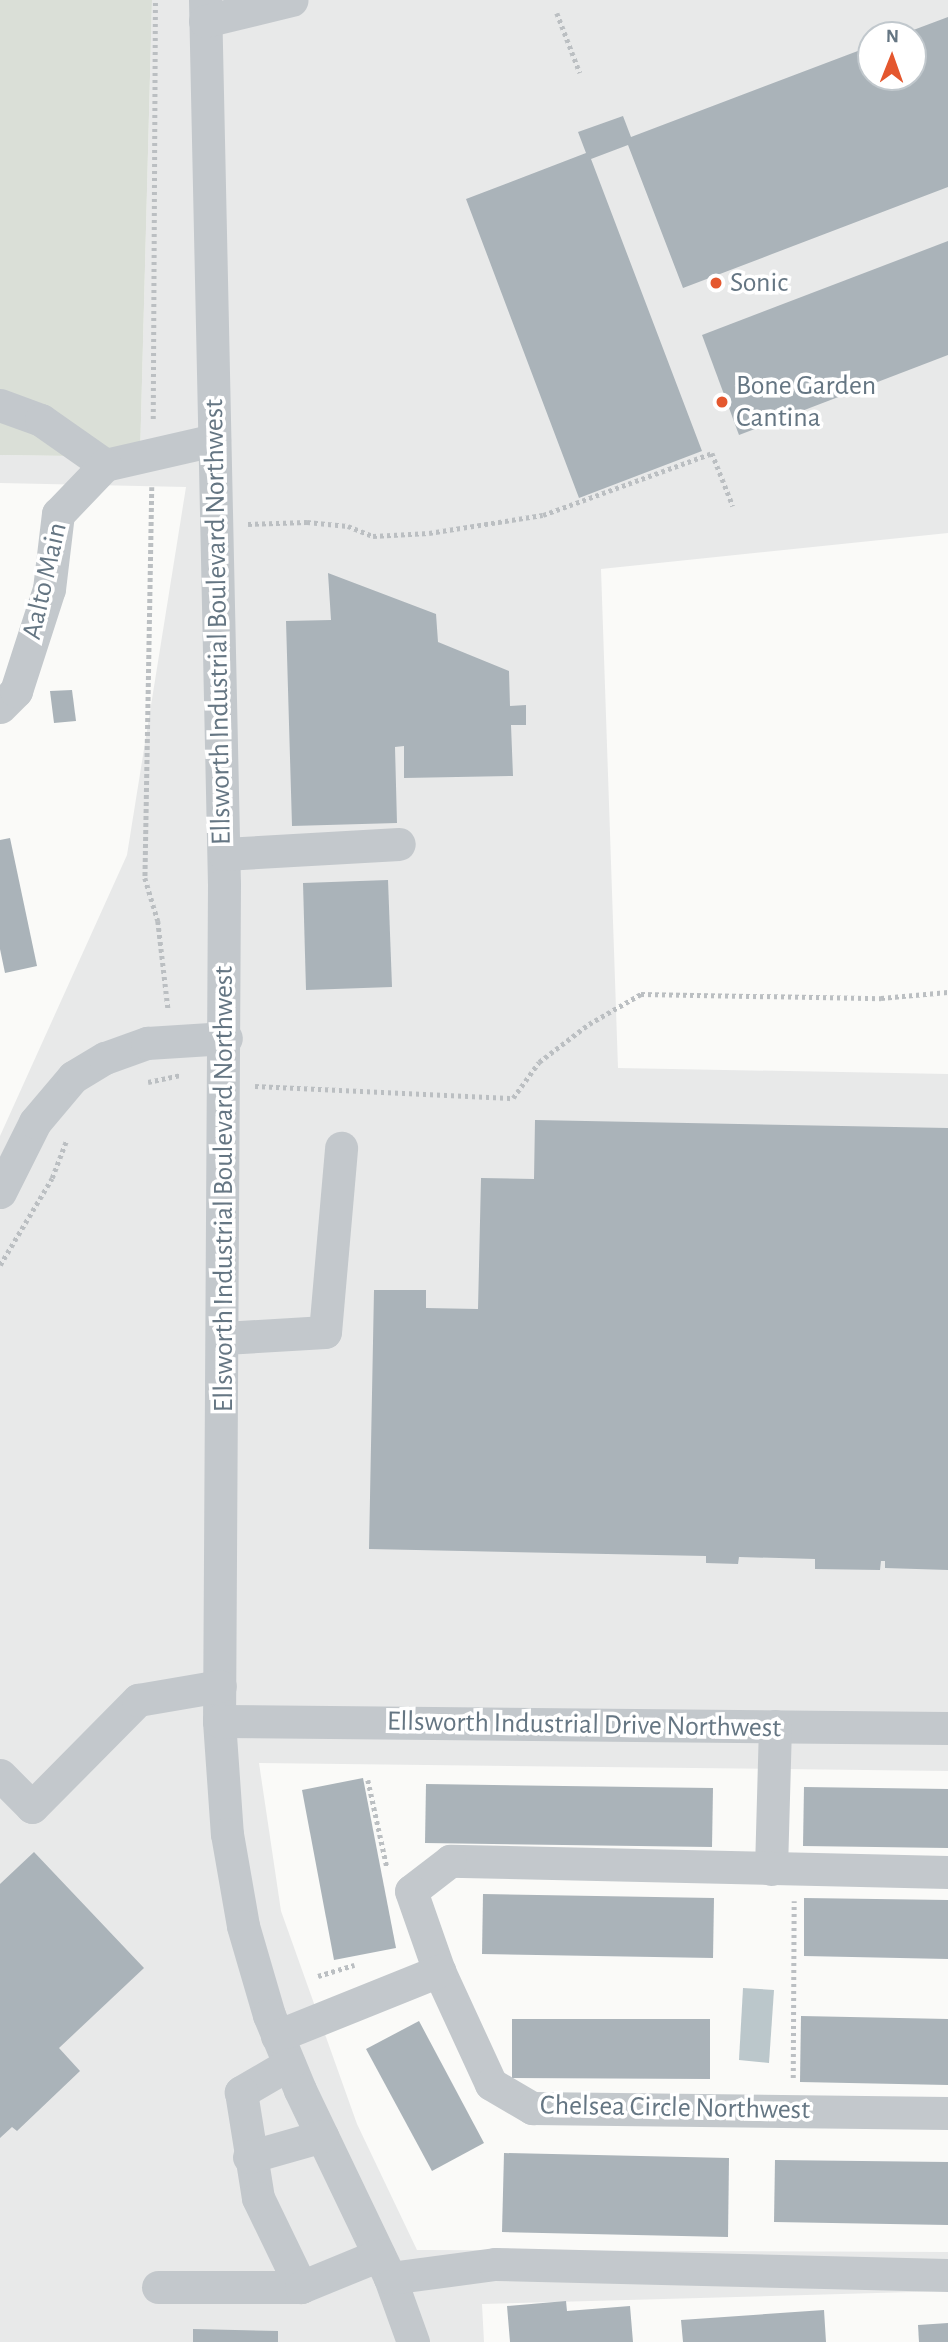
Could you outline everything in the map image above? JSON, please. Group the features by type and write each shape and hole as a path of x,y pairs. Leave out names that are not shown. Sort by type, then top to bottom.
{"street":[{"path":"205,10 292,0"},
{"name":"Ellsworth Industrial Boulevard Northwest","path":"205,10 224,854 226,1083 219,1721 227,1834 243,1927 283,2050 384,2267 413,2342"},
{"path":"0,405 41,420 105,465 214,440"},
{"name":"Aalto Main","path":"0,707 16,691 49,589 58,514 105,465"},
{"path":"224,854 400,844"},
{"path":"0,1192 35,1122 73,1077 105,1058 148,1043 226,1038"},
{"path":"224,1338 326,1332 341,1148"},
{"path":"0,1774 32,1807 138,1700 220,1686"},
{"name":"Ellsworth Industrial Drive Northwest","path":"219,1721 948,1728"},
{"path":"771,1869 775,1726"},
{"name":"Chelsea Circle Northwest","path":"948,1872 450,1861 411,1891 439,1971 491,2084 531,2108 948,2113"},
{"path":"301,2287 258,2199 249,2157 241,2092 283,2050 439,1971"},
{"path":"249,2157 321,2136"},
{"path":"158,2287 301,2287 384,2267 495,2264 948,2274"}],"path":[{"path":"556,13 580,73"},
{"path":"216,525 307,522 348,526 373,536 429,533 543,515 712,453 733,506"},
{"path":"181,1079 513,1098 539,1062 589,1024 641,994 881,998 948,992"},
{"path":"793,2089 794,1894"}],"shaded area":[{"path":"0,0 152,0 140,457 0,455"},
{"path":"152,0 948,0 948,533 601,569 618,1068 948,1074 948,1771 259,1763 281,1911 357,2124 417,2250 948,2252 948,2291 482,2304 484,2342 0,2342 0,1136 127,855 186,487 0,483 0,455 140,457"},
{"path":"743,1988 774,1990 769,2063 739,2060"}],"building":[{"path":"948,17 948,187 683,288 628,145 591,159 702,451 579,498 466,199 586,153 578,132 623,116 631,137 857,51 857,91 927,91 927,25"},
{"path":"948,241 948,355 739,435 702,335"},
{"path":"328,573 436,614 438,642 509,671 510,706 526,705 526,725 511,725 513,776 404,778 404,746 395,747 397,823 292,826 286,621 331,620"},
{"path":"72,690 76,721 54,723 50,691"},
{"path":"10,838 37,966 5,973 0,949 0,840"},
{"path":"388,880 392,987 306,990 303,883"},
{"path":"535,1120 948,1128 948,1570 885,1568 885,1561 881,1561 880,1570 815,1569 815,1559 739,1557 738,1564 706,1563 706,1556 369,1549 374,1290 426,1290 426,1308 478,1309 481,1178 534,1179"},
{"path":"363,1778 396,1948 334,1960 302,1790"},
{"path":"426,1784 713,1788 712,1847 425,1843"},
{"path":"804,1787 948,1789 948,1848 803,1846"},
{"path":"34,1852 144,1968 59,2048 80,2071 17,2131 12,2127 0,2138 0,1884"},
{"path":"483,1894 714,1898 713,1958 482,1954"},
{"path":"804,1898 948,1900 948,1959 804,1956"},
{"path":"801,2016 948,2019 948,2085 800,2082"},
{"path":"512,2019 710,2019 710,2079 512,2078"},
{"path":"419,2021 484,2143 432,2171 366,2049"},
{"path":"504,2153 729,2158 728,2237 502,2232"},
{"path":"775,2160 948,2162 948,2225 774,2222"},
{"path":"566,2301 567,2311 630,2306 633,2342 510,2342 507,2306"},
{"path":"824,2310 826,2342 683,2342 681,2320"},
{"path":"948,2323 948,2342 919,2342 918,2325"},
{"path":"193,2329 278,2331 278,2342 193,2342"}],"place":[{"name":"Sonic","path":"716,283"},
{"name":"Bone Garden Cantina","path":"722,402"}]}
